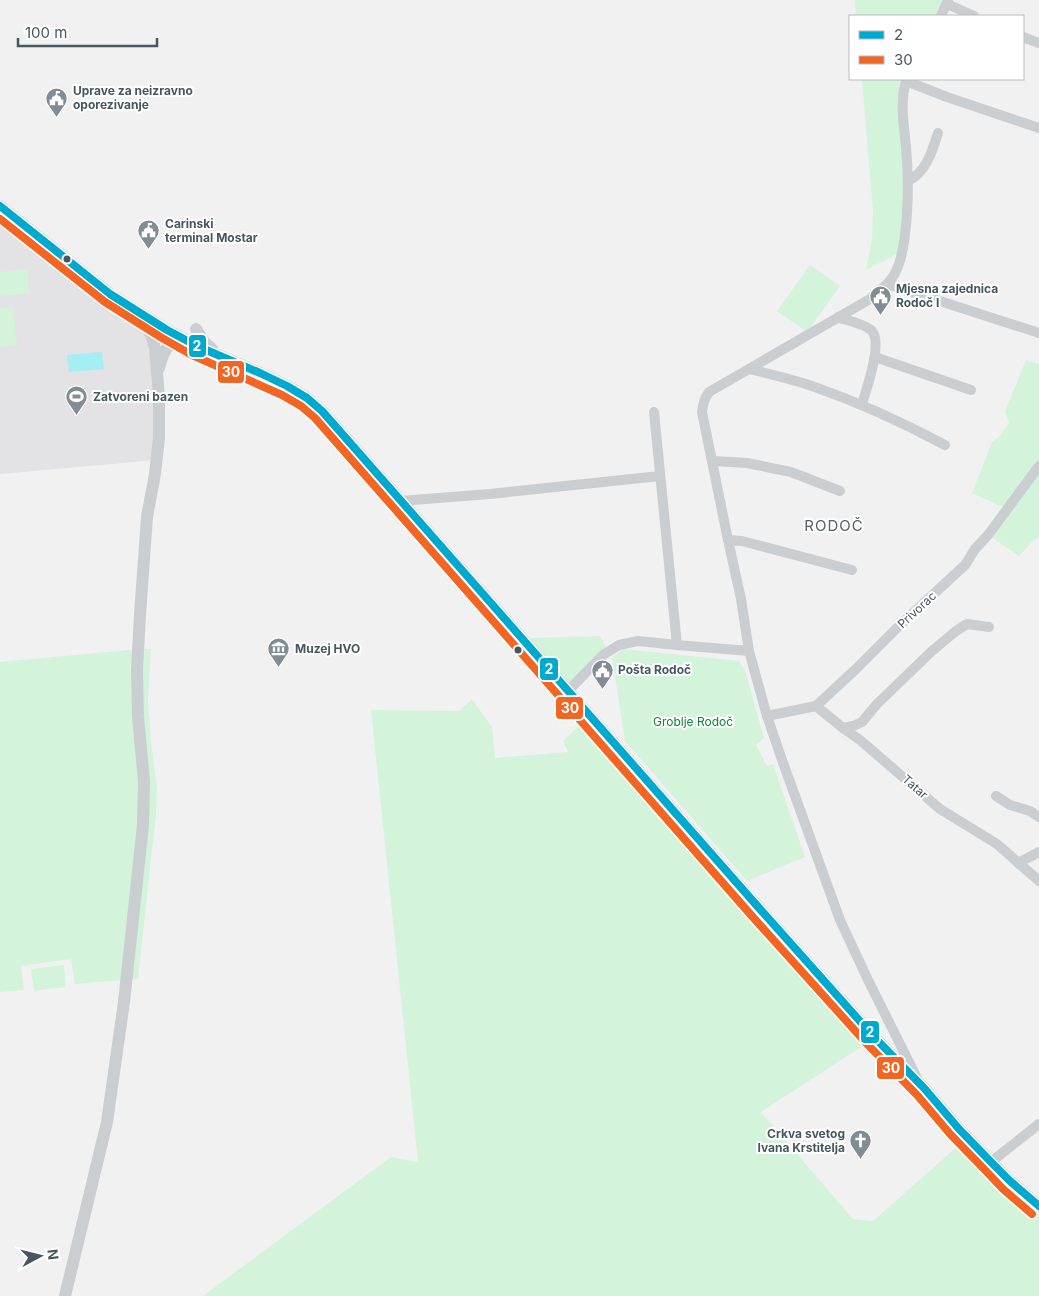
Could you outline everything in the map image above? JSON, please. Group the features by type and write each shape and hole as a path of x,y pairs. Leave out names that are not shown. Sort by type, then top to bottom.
{"street":[{"path":"941,15 947,2 972,15"},
{"path":"1024,37 1039,43"},
{"path":"921,1085 840,920 767,716 749,651 741,599 702,412 705,397 709,392 870,299 892,280 899,267 906,225 908,181 902,113 906,80 947,97 1039,128"},
{"path":"908,181 916,176 924,166 931,154 938,134"},
{"path":"0,206 115,297 145,324 155,348 159,397 159,438 147,517 137,670 138,717 144,781 143,825 123,1011 107,1122 65,1296"},
{"path":"887,284 1039,333"},
{"path":"115,297 172,334 260,373 307,398 322,411 875,1038 991,1162 1039,1206"},
{"path":"838,317 872,331 876,342 875,357 862,405"},
{"path":"196,329 208,346 224,358"},
{"path":"155,348 161,335 172,334"},
{"path":"157,375 172,334"},
{"path":"875,357 971,390"},
{"path":"749,369 811,386 862,405 945,445"},
{"path":"654,412 677,645"},
{"path":"713,461 747,463 791,472 840,491"},
{"name":"Privorac","path":"816,706 965,565 975,549 1039,466"},
{"path":"400,501 490,494 660,476"},
{"path":"728,540 852,570"},
{"path":"843,728 862,722 877,704 932,650 956,631 967,624 989,627"},
{"path":"568,690 603,655 619,645 638,641 749,651"},
{"path":"767,716 816,706"},
{"name":"Tatar","path":"816,706 860,740 940,809 996,844 1039,881"},
{"path":"996,796 1010,805 1030,811 1039,817"},
{"path":"1018,863 1039,852"},
{"path":"991,1162 1039,1124"}],"shaded area":[{"path":"0,206 110,294 149,331 156,460 0,474"}],"green space":[{"path":"855,0 944,0 937,15 856,15"},
{"path":"862,80 905,80 905,179 901,252 866,270 872,240 873,211"},
{"path":"810,265 840,286 807,332 777,311"},
{"path":"27,269 29,293 0,296 0,272"},
{"path":"13,307 17,345 0,347 0,308"},
{"path":"1026,360 1039,364 1039,537 1019,556 988,535 1007,509 972,493 992,442 1000,436 1009,423 1005,411"},
{"path":"600,636 609,652 569,690 528,645 531,638"},
{"path":"151,649 148,700 157,789 138,979 75,984 71,959 21,966 24,990 0,992 0,662"},
{"name":"Groblje Rodoč","path":"623,649 739,661 745,670 764,738 756,745 767,766 773,764 805,857 747,881 625,741 612,658"},
{"path":"472,699 492,727 495,758 568,752 563,741 590,715 875,1038 761,1112 853,1219 873,1221 967,1138 1039,1208 1039,1296 203,1296 391,1157 418,1162 371,710 459,711"},
{"path":"64,965 66,987 34,991 31,969"}],"water":[{"path":"102,352 104,369 69,372 67,355"}],"transit line":[{"name":"2","path":"0,206 110,294 167,330 197,346 287,386 307,398 322,411 875,1038 924,1088 959,1129 991,1162 1039,1206"},
{"name":"30","path":"0,219 105,302 192,355 282,395 301,406 315,418 751,915 868,1045 917,1095 951,1135 1003,1189 1032,1214"}],"place":[{"name":"Uprave za neizravno oporezivanje","path":"57,117"},
{"name":"Carinski terminal Mostar","path":"149,250"},
{"name":"Mjesna zajednica Rodoč I","path":"880,315"},
{"name":"Zatvoreni bazen","path":"77,416"},
{"name":"Muzej HVO","path":"279,668"},
{"name":"Pošta Rodoč","path":"602,689"},
{"name":"Crkva svetog Ivana Krstitelja","path":"861,1160"}],"district":[{"name":"RODOČ","path":"834,526"}]}
